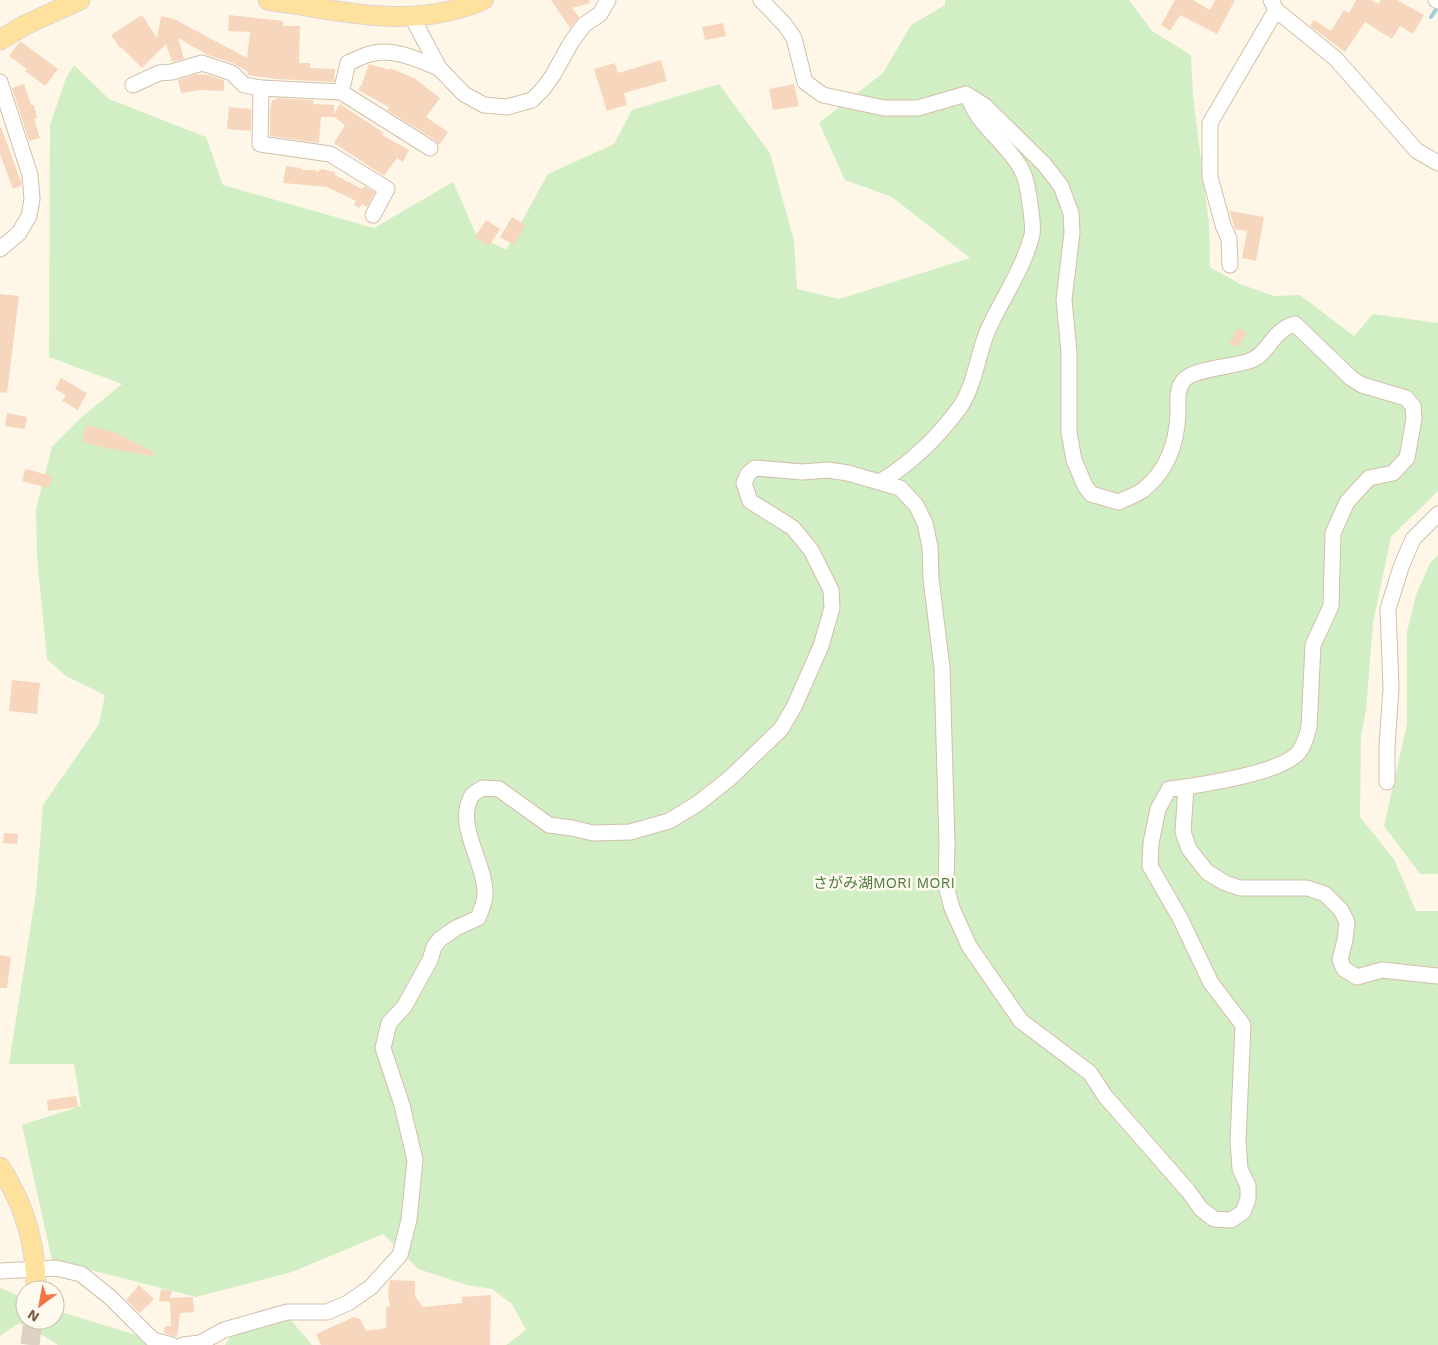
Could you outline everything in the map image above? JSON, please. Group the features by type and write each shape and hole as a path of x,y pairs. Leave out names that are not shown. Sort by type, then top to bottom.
{"main road":[{"path":"0,40 16,29 80,0"},
{"path":"268,0 352,14 376,16 433,15 471,6 483,0"},
{"path":"0,1167 19,1201 30,1233 36,1268 36,1280"}],"street":[{"path":"412,16 438,68 464,94 484,104 507,107 532,100 553,75 584,25 600,14 608,0"},
{"path":"183,1345 200,1343 224,1330 287,1312 327,1312 348,1303 371,1287 400,1256 409,1220 415,1160 402,1105 383,1048 388,1023 404,1007 430,960 434,947 440,939 456,928 478,918 484,904 484,886 465,817 471,796 483,788 499,789 549,825 593,833 630,832 669,822 698,804 729,779 781,729 794,707 818,653 832,608 831,590 811,550 793,528 750,501 744,483 748,474 755,468 802,472 828,470 848,473 900,488 916,506 925,523 930,547 931,580 942,668 947,845 946,886 952,908 969,946 1021,1022 1090,1073 1105,1096 1189,1192 1201,1209 1214,1219 1231,1220 1244,1212 1248,1199 1248,1186 1240,1169 1238,1141 1243,1025 1210,983 1180,918 1150,866 1158,808 1169,789 1241,777 1278,766 1298,754 1306,739 1309,727 1313,645 1331,606 1333,533 1347,502 1369,478 1393,472 1407,458 1414,418 1413,406 1406,398 1362,385 1351,378 1295,324 1287,326 1253,360 1213,370 1198,371 1184,379 1179,389 1178,426 1170,454 1160,475 1142,492 1119,502 1091,494 1085,486 1074,460 1069,432 1069,352 1064,300 1072,233 1071,213 1061,186 1044,164 986,106 966,94 918,108 884,108 823,96 806,82 794,38 786,25 761,0"},
{"path":"1230,265 1229,239 1223,225 1210,177 1210,123 1274,5 1336,59 1417,151 1438,163"},
{"path":"341,92 348,63 371,54 397,54 438,68"},
{"path":"133,85 159,73 172,72 202,63 232,73 244,85 261,88 341,92 430,148"},
{"path":"0,82 30,175 32,199 29,216 19,233 0,249"},
{"path":"261,88 260,144 330,154 387,189 373,215"},
{"path":"880,482 902,469 931,441 961,406 987,334 1025,255 1032,233 1024,176 1011,155 979,117 966,94"},
{"path":"1387,782 1387,746 1391,688 1388,609 1401,567 1413,540 1438,514"},
{"path":"1186,787 1183,832 1190,849 1207,872 1225,883 1240,888 1307,888 1326,894 1341,910 1347,922 1340,960 1344,969 1357,977 1382,970 1438,976"},
{"path":"0,1271 56,1268 81,1274 111,1298 153,1340 172,1345"}],"green space":[{"name":"さがみ湖MORI MORI","path":"945,0 1129,0 1152,31 1191,55 1193,96 1209,223 1210,267 1240,284 1274,296 1300,295 1354,336 1373,314 1438,323 1438,491 1391,537 1373,623 1366,710 1361,736 1360,817 1394,859 1416,911 1438,911 1438,1345 506,1345 526,1330 512,1304 492,1289 467,1285 418,1269 383,1234 292,1272 196,1297 52,1260 22,1125 81,1106 74,1064 9,1064 36,892 43,805 99,724 105,695 66,676 47,659 37,556 36,509 52,447 83,416 122,384 49,357 50,125 66,78 74,65 109,99 206,137 223,185 374,228 453,182 476,234 506,250 548,174 614,144 632,110 719,84 770,153 794,241 797,289 839,299 970,258 892,197 845,180 819,123 883,73 911,25 945,5"},
{"path":"1438,555 1438,874 1420,874 1384,826 1407,724 1407,632 1416,595 1430,563"},
{"path":"0,1288 15,1294 15,1326 0,1336"},
{"path":"65,1313 136,1335 151,1345 58,1345 34,1330 65,1330"},
{"path":"290,1319 312,1345 225,1345 231,1336"}],"building":[{"path":"551,0 589,0 590,3 572,8 579,17 570,28"},
{"path":"1175,0 1193,0 1210,10 1215,0 1235,0 1217,34 1180,15 1170,31 1161,25"},
{"path":"1356,0 1371,0 1378,4 1381,0 1397,0 1424,15 1413,34 1400,26 1392,39 1365,22 1345,52 1310,26 1314,20 1331,31 1344,10 1349,13"},
{"path":"142,15 157,38 161,16 174,19 247,58 250,32 228,31 229,15 283,21 283,26 300,26 299,63 310,63 310,68 335,69 334,82 276,79 247,75 248,72 235,64 208,55 178,38 184,59 172,62 166,44 142,68 120,48 111,35"},
{"path":"723,23 726,36 705,40 702,27"},
{"path":"20,41 58,69 45,86 25,71 27,69 9,56"},
{"path":"661,60 667,81 624,93 627,105 607,111 594,69 615,63 618,73"},
{"path":"369,64 390,70 390,68 414,78 440,98 426,117 448,132 439,145 435,140 387,110 389,107 358,90"},
{"path":"197,74 224,80 224,91 201,90 181,93 178,80"},
{"path":"24,84 31,105 34,105 37,118 34,119 40,138 29,141 12,88"},
{"path":"794,84 799,106 773,110 769,89"},
{"path":"276,98 313,100 313,104 334,105 334,114 340,104 384,133 382,135 409,150 403,162 397,158 384,176 334,143 345,125 334,117 321,117 319,143 270,136 270,110 272,100 276,100"},
{"path":"229,107 251,109 251,131 227,129"},
{"path":"1,127 21,182 21,186 13,189 0,154"},
{"path":"286,166 301,168 301,170 316,170 316,172 322,169 335,172 335,175 362,189 364,186 375,192 367,207 362,204 359,208 354,205 356,201 327,187 283,183"},
{"path":"1230,211 1264,217 1256,261 1242,258 1247,231 1235,229"},
{"path":"512,217 525,225 514,245 500,237"},
{"path":"486,220 500,229 489,246 475,237"},
{"path":"0,294 19,296 7,393 0,392"},
{"path":"1238,328 1247,333 1238,348 1229,343"},
{"path":"61,378 87,393 78,410 62,401 66,395 55,389"},
{"path":"7,413 27,417 25,429 5,426"},
{"path":"86,425 114,432 155,453 154,456 110,449 82,442"},
{"path":"25,469 53,476 49,488 22,481"},
{"path":"12,680 40,683 37,714 9,711"},
{"path":"4,833 18,834 17,844 3,843"},
{"path":"0,955 11,957 7,988 0,988"},
{"path":"76,1096 78,1107 48,1111 47,1100"},
{"path":"390,1280 415,1281 415,1296 423,1307 462,1303 462,1297 491,1295 490,1345 321,1345 316,1334 354,1317 360,1319 366,1331 386,1328 386,1308 390,1306 388,1294"},
{"path":"139,1285 154,1299 140,1313 126,1300"},
{"path":"161,1289 172,1291 170,1298 193,1297 194,1312 180,1313 177,1337 164,1333 165,1326 171,1326 170,1302 159,1301"}],"waterway":[{"path":"1431,17 1437,8"}],"tunnel":[{"path":"30,1345 32,1330"}]}
